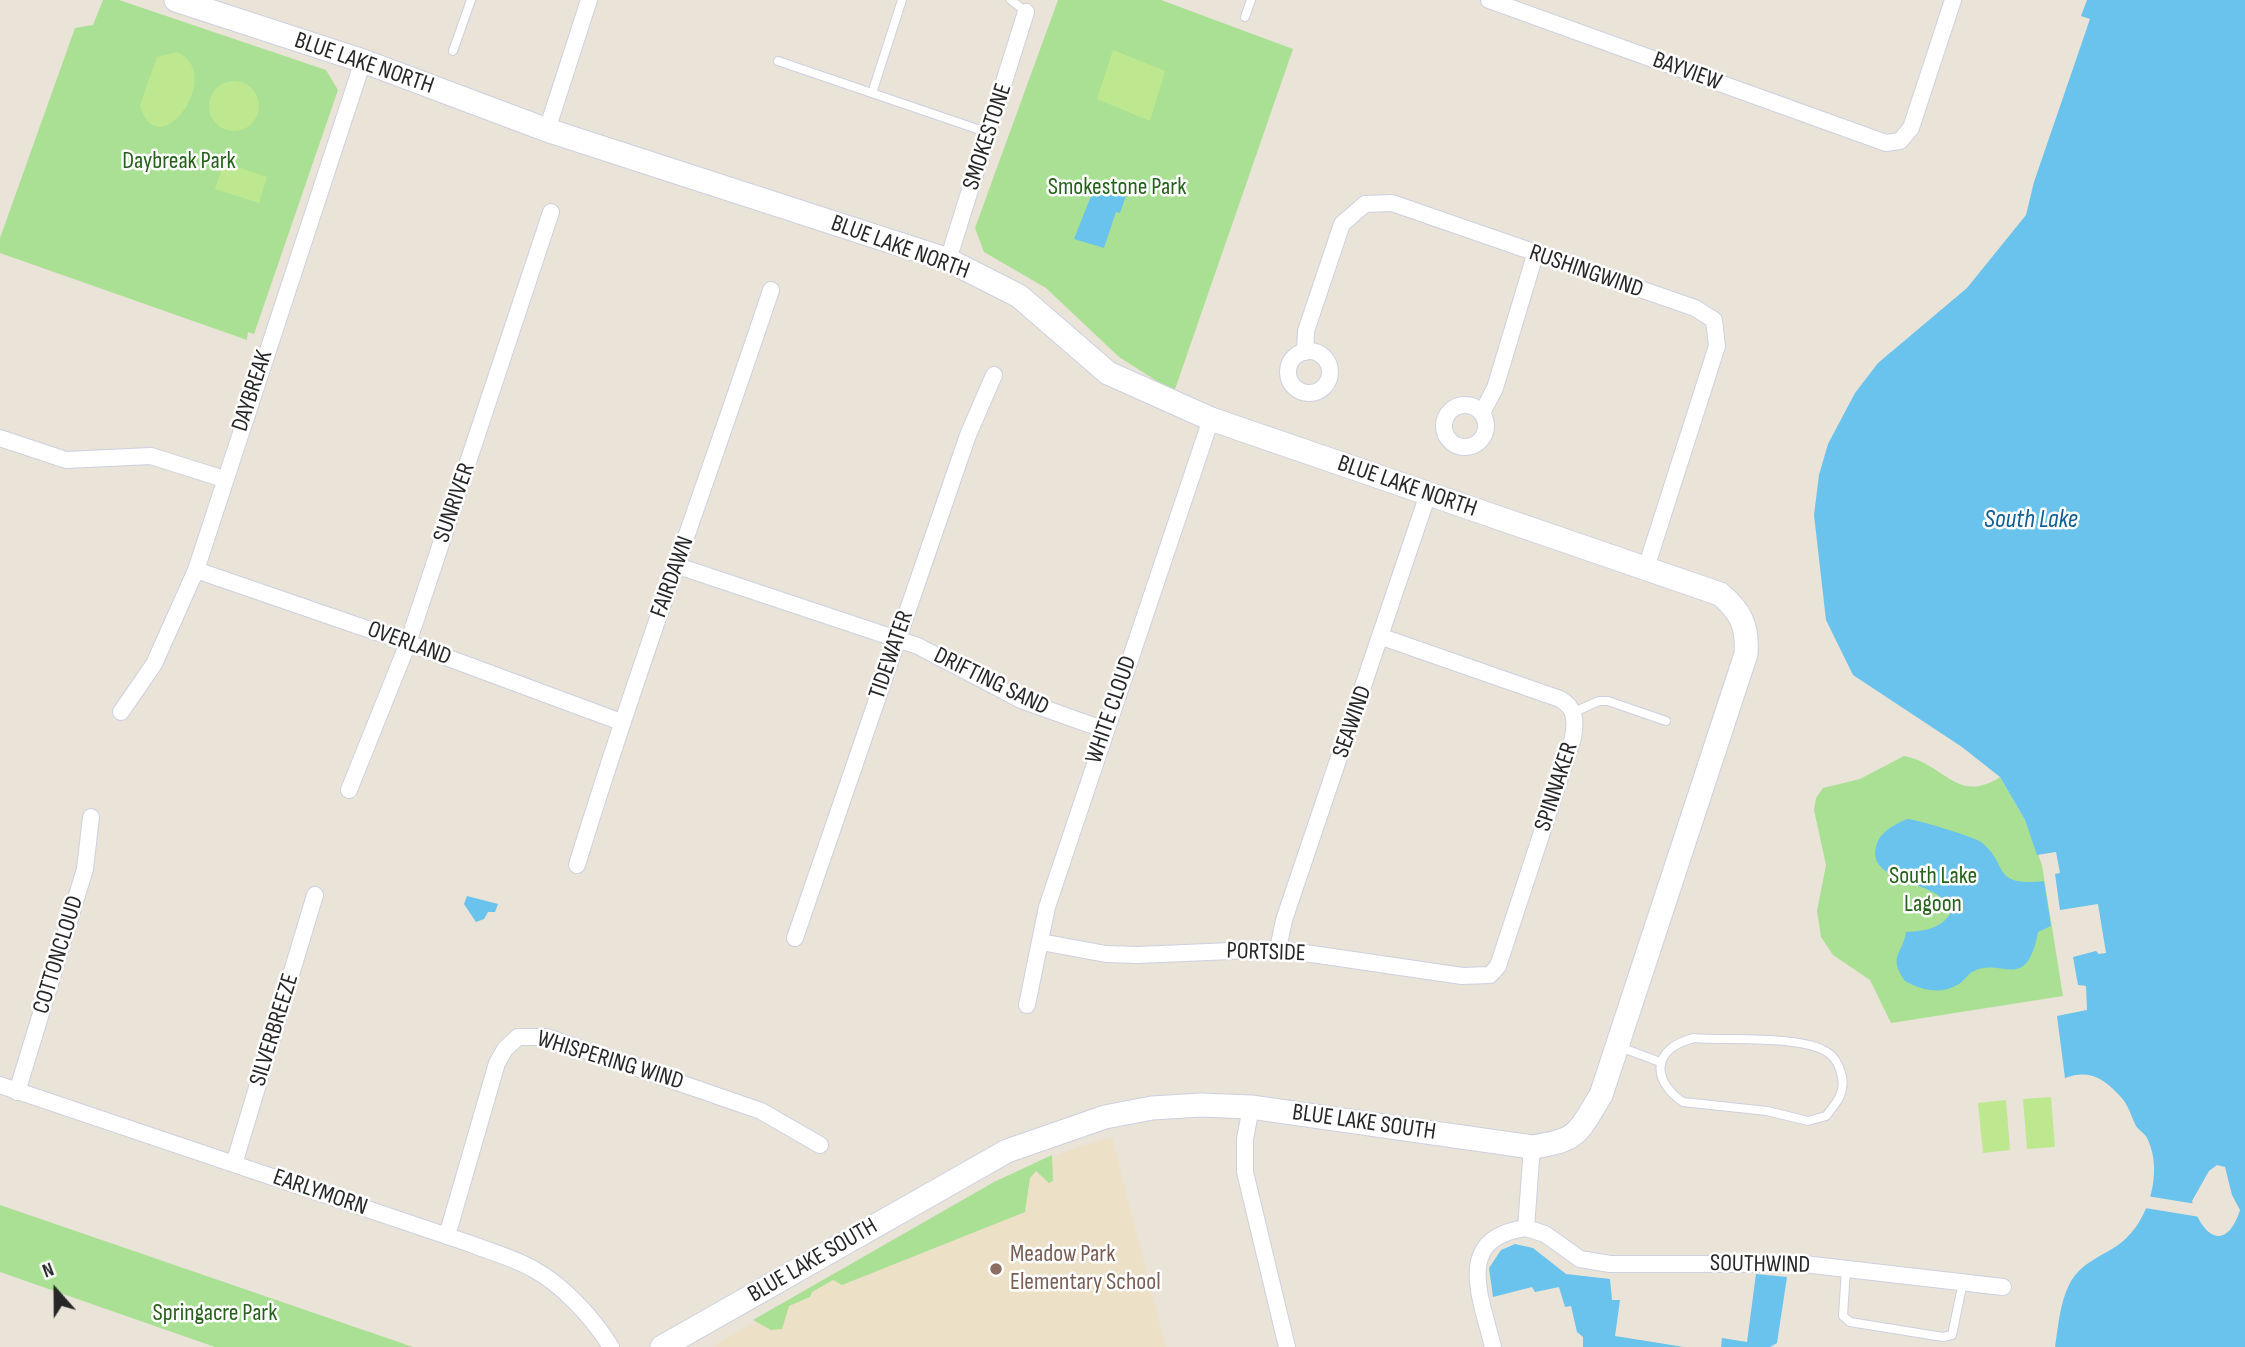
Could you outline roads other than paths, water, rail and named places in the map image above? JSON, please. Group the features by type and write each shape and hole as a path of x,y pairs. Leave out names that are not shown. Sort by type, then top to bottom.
{"street":[{"name":"BLUE LAKE NORTH","path":"176,0 363,61 547,130 948,260 1019,296 1108,373 1211,419 1720,594 1735,606 1744,621"},
{"path":"547,130 589,0"},
{"name":"BAYVIEW","path":"1489,0 1886,143 1900,141 1910,128 1952,0"},
{"name":"SMOKESTONE","path":"948,260 1026,12"},
{"name":"DAYBREAK","path":"121,712 154,664 196,570 363,61"},
{"name":"RUSHINGWIND","path":"1305,352 1306,331 1342,224 1365,204 1392,203 1535,255 1695,308 1714,320 1717,346 1646,568"},
{"name":"SUNRIVER","path":"349,790 408,643 551,212"},
{"path":"1482,413 1495,388 1535,255"},
{"name":"FAIRDAWN","path":"577,865 621,722 678,566 771,289"},
{"name":"TIDEWATER","path":"795,938 968,435 995,375"},
{"name":"WHITE CLOUD","path":"1027,1005 1047,907 1211,419"},
{"path":"0,438 66,460 151,456 224,479"},
{"name":"SEAWIND","path":"1278,949 1284,920 1382,637 1428,494"},
{"name":"DRIFTING SAND","path":"678,566 925,649 1021,700 1105,730"},
{"name":"OVERLAND","path":"196,570 408,643 621,722"},
{"name":"BLUE LAKE SOUTH","path":"662,1347 1007,1151 1060,1130 1105,1117 1152,1108 1201,1105 1251,1107 1532,1147 1566,1142 1578,1133 1601,1095 1746,654 1744,621"},
{"name":"SPINNAKER","path":"1382,637 1560,699 1574,712 1573,738 1498,966 1490,975"},
{"name":"COTTONCLOUD","path":"18,1092 85,869 91,817"},
{"name":"SILVERBREEZE","path":"234,1164 315,895"},
{"name":"PORTSIDE","path":"1041,942 1107,954 1138,955 1278,949 1462,976 1490,975"},
{"name":"WHISPERING WIND","path":"447,1236 497,1063 505,1049 518,1037 547,1037 761,1111 820,1145"},
{"name":"EARLYMORN","path":"0,1086 447,1236 534,1269 571,1299 601,1331 611,1347"},
{"path":"1251,1107 1245,1139 1245,1172 1287,1347"},
{"path":"1493,1347 1478,1287 1477,1259 1492,1239 1508,1230 1526,1228 1532,1147"},
{"name":"SOUTHWIND","path":"1526,1228 1545,1234 1580,1259 1609,1264 1804,1264 2003,1287"}],"lane":[{"path":"453,51 471,0"},
{"path":"872,93 902,0"},
{"path":"1011,0 1026,12"},
{"path":"1245,17 1251,0"},
{"path":"778,61 989,133"},
{"path":"1574,712 1599,701 1608,701 1666,721"},
{"path":"1693,1038 1757,1040 1807,1046 1826,1051 1836,1060 1843,1076 1843,1091 1826,1116 1808,1121 1767,1111 1682,1102 1673,1096 1660,1075 1660,1062 1670,1048 1693,1038"},
{"path":"1617,1046 1660,1062"},
{"path":"1846,1269 1842,1309 1843,1316 1850,1322 1943,1337 1952,1335 1963,1282"}],"water":[{"name":"South Lake","path":"2087,0 2245,0 2245,1347 2055,1347 2061,1307 2069,1285 2080,1270 2131,1233 2146,1208 2153,1181 2154,1166 2148,1140 2136,1126 2121,1097 2105,1082 2093,1076 2065,1078 2057,1016 2087,1010 2086,986 2078,985 2073,957 2096,951 2099,954 2106,953 2098,904 2060,910 2055,874 2060,873 2056,852 2037,855 2025,820 2000,777 1962,747 1853,675 1826,620 1814,515 1819,475 1828,444 1855,393 1878,363 1967,288 2026,215 2034,182 2090,19 2081,16","holes":["2217,1165 2225,1167 2232,1195 2240,1210 2234,1224 2221,1236 2207,1231 2192,1201 2209,1171"]},
{"path":"1095,186 1126,196 1120,213 1116,212 1104,248 1074,239"},
{"path":"1907,819 1981,842 2003,872 2015,881 2044,881 2051,926 2038,932 2033,951 2020,968 1984,968 1969,974 1951,988 1937,991 1917,987 1905,981 1897,966 1897,960 1906,932 1938,926 1951,912 1946,902 1936,894 1894,876 1883,869 1876,859 1876,847 1880,837"},
{"path":"467,896 498,904 495,912 488,912 484,919 476,922 464,904"},
{"path":"1515,1244 1533,1248 1566,1274 1610,1279 1612,1300 1620,1300 1615,1336 1684,1347 1583,1347 1583,1337 1577,1332 1571,1306 1565,1307 1559,1287 1535,1292 1532,1287 1493,1297 1489,1268 1501,1250"},
{"path":"1756,1274 1787,1277 1777,1343 1770,1347 1721,1347 1722,1338 1747,1342"}],"place":[{"name":"Meadow Park Elementary School","path":"996,1269"}],"park label":[{"name":"Daybreak Park","path":"179,162"},
{"name":"Smokestone Park","path":"1117,188"},
{"name":"South Lake Lagoon","path":"1933,891"},
{"name":"Springacre Park","path":"215,1314"}]}
